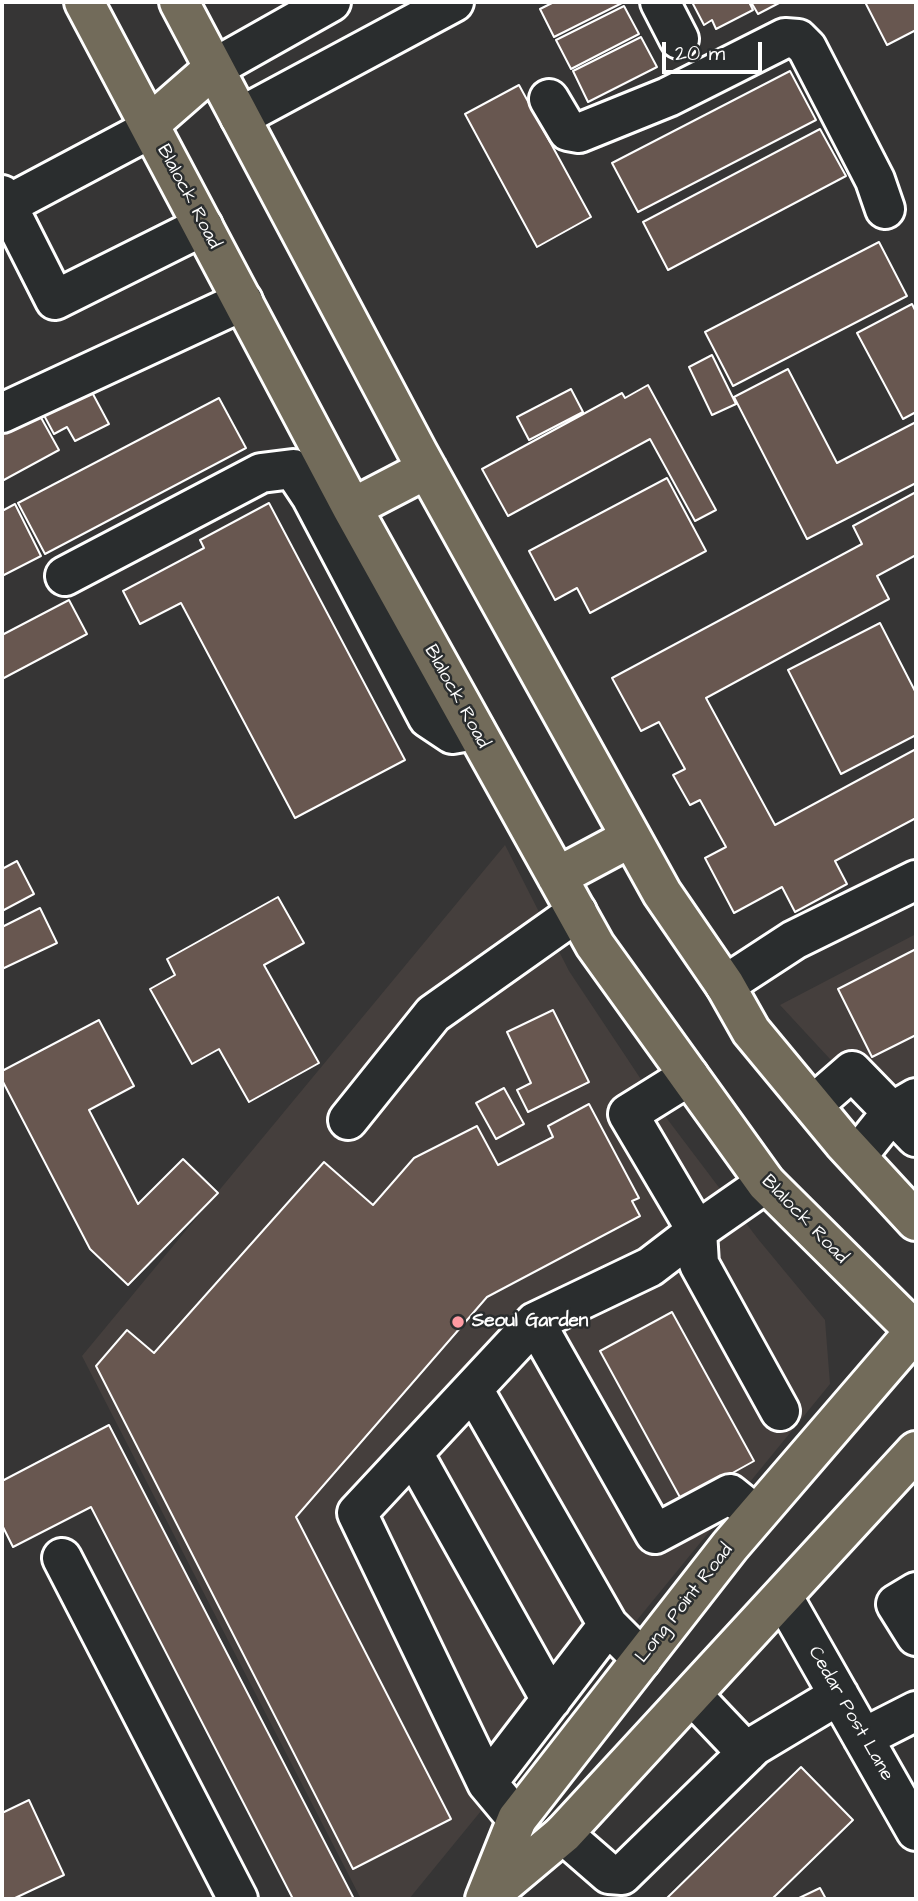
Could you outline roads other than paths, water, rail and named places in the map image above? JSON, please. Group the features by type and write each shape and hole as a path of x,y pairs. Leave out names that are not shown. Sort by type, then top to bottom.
{"main road":[{"name":"Blalock Road","path":"84,2 243,301 339,516 475,730 595,946 766,1183 916,1331"},
{"path":"179,2 427,469 662,893 725,985 751,1031 856,1156 916,1221"},
{"path":"151,126 214,68"},
{"path":"339,516 427,469"},
{"path":"556,877 631,838"},
{"name":"Long Point Road","path":"485,1899 517,1818 756,1516 916,1331"},
{"name":"Long Point Road","path":"485,1899 563,1834 916,1451"}],"street":[{"path":"214,68 331,2"},
{"path":"240,117 454,2"},
{"path":"660,2 680,39"},
{"path":"549,99 568,131 579,133 667,97 785,38 798,39 807,48 875,180 885,209"},
{"path":"151,126 4,200 55,300 203,226"},
{"path":"2,412 243,301"},
{"path":"65,576 261,473 293,468 312,496 339,516"},
{"path":"725,985 794,940 916,880"},
{"path":"348,1120 433,1014 577,912"},
{"path":"813,1105 852,1071 908,1116 856,1156"},
{"path":"688,1076 628,1114 697,1231 699,1264 780,1411"},
{"path":"517,1818 487,1783 357,1513 536,1322 650,1267 766,1183"},
{"path":"536,1322 655,1534 730,1494 756,1516"},
{"path":"472,1389 608,1625 642,1659"},
{"path":"413,1453 551,1700"},
{"path":"62,1558 238,1899"},
{"path":"916,1592 896,1604 916,1636"},
{"name":"Cedar Post Lane","path":"783,1597 916,1831"},
{"path":"487,1783 608,1625"},
{"path":"692,1695 747,1753"},
{"path":"563,1834 609,1874 622,1875 754,1746 839,1695"},
{"path":"863,1738 916,1712"}],"place":[{"name":"Seoul Garden","path":"458,1322"}]}
